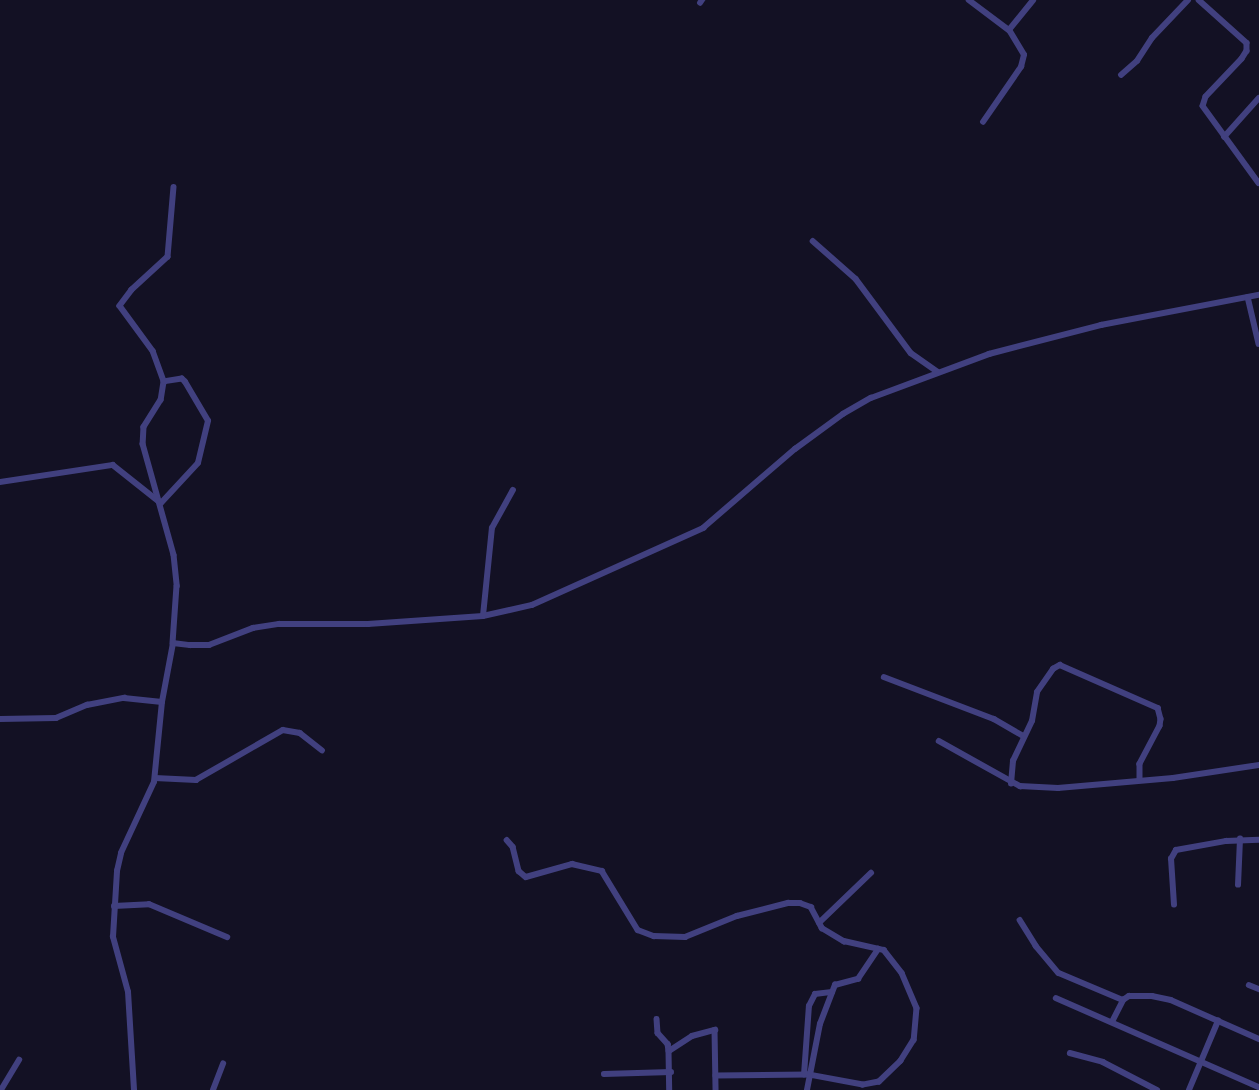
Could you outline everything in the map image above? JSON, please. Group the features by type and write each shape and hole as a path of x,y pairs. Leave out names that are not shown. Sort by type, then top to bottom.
{"street":[{"path":"969,0 1009,30 1024,55 1022,67 983,122"},
{"path":"1009,30 1033,0"},
{"path":"1121,75 1137,61 1152,38 1188,0"},
{"path":"1199,0 1227,23 1248,46 1242,59 1203,102 1206,112 1259,183"},
{"path":"1224,136 1259,98"},
{"path":"134,1090 128,992 114,944 114,906 122,853 155,778 162,702 173,643 176,578 170,534 146,458 142,436 161,400 164,382 153,351 120,306 132,290 168,257 174,187"},
{"path":"814,241 856,279 911,353 938,372"},
{"path":"173,643 209,645 253,628 279,624 368,624 482,616 532,605 564,593 704,528 795,450 843,414 871,398 989,354 1101,325 1259,295"},
{"path":"1248,297 1259,344"},
{"path":"161,503 198,463 208,421 182,379 164,382"},
{"path":"0,482 113,466 161,503"},
{"path":"482,616 492,528 513,490"},
{"path":"1011,784 1013,761 1035,714 1040,686 1053,668 1064,665 1158,708 1161,719 1160,726 1140,764 1140,780"},
{"path":"884,677 979,713 1024,736"},
{"path":"0,719 56,718 88,705 124,698 162,702"},
{"path":"155,778 196,780 284,730 300,733 322,750"},
{"path":"939,741 1011,784 1058,788 1259,765"},
{"path":"1174,905 1171,858 1176,850 1240,839 1259,840"},
{"path":"1238,885 1240,839"},
{"path":"507,840 513,847 519,871 526,877 572,864 602,871 638,930 654,936 685,937 737,916 788,903 811,907 819,923 844,941 878,949 891,956 902,974 917,1008 916,1028 908,1052 874,1084 836,1082 807,1075 716,1076"},
{"path":"819,923 871,873"},
{"path":"114,906 149,904 227,937"},
{"path":"1020,920 1036,946 1059,973 1123,1000"},
{"path":"807,1075 820,1024 832,992 836,985 862,975 878,949"},
{"path":"1249,985 1259,989"},
{"path":"807,1090 809,1006 815,994 832,992"},
{"path":"1112,1022 1123,1000 1129,996 1152,996 1171,1000 1259,1039"},
{"path":"1056,998 1259,1087"},
{"path":"657,1019 658,1033 668,1044 671,1072 670,1090"},
{"path":"1189,1090 1218,1021"},
{"path":"669,1050 692,1036 715,1030 716,1090"},
{"path":"1070,1053 1103,1062 1157,1090"},
{"path":"1,1090 19,1060"},
{"path":"214,1090 223,1064"},
{"path":"604,1074 671,1072"}]}
